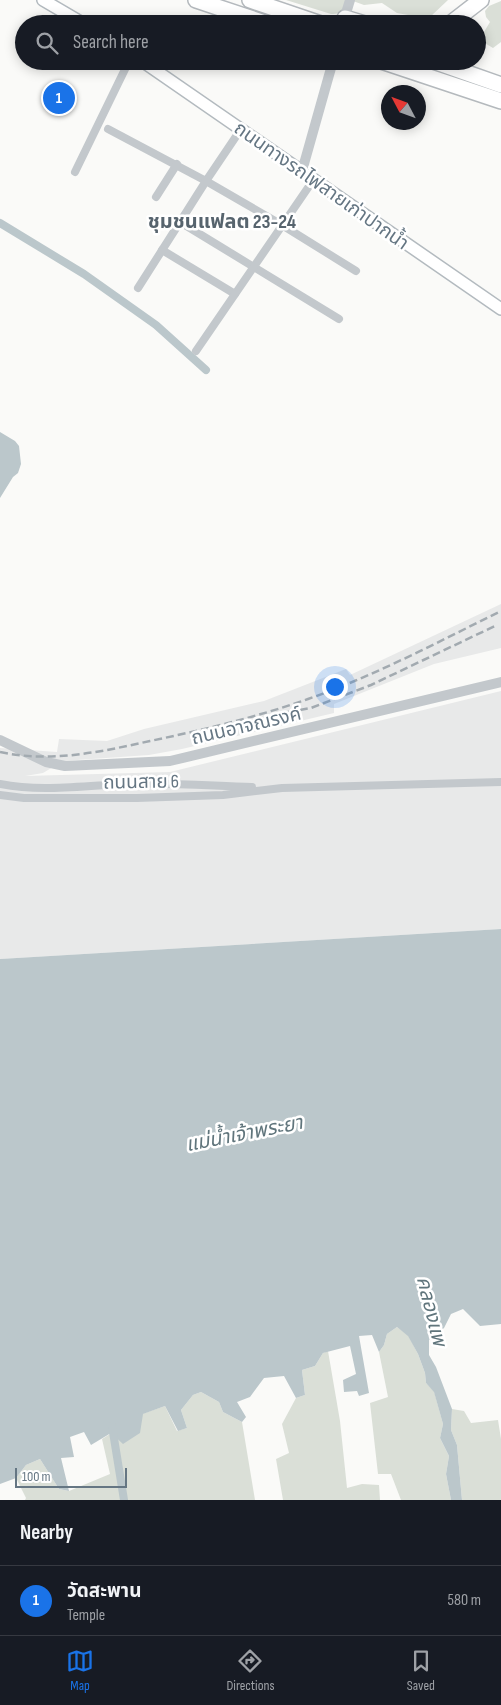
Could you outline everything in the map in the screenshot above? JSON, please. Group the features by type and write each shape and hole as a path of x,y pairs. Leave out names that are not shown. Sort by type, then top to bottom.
{"highway":[{"path":"196,0 241,15"},
{"path":"250,0 294,15"},
{"path":"462,15 481,0"},
{"path":"408,70 501,101"},
{"path":"458,70 501,85"},
{"path":"467,73 501,76"}],"main road":[{"path":"43,0 69,15"},
{"name":"ถนนทางรถไฟสายเก่าปากน้ำ","path":"155,70 501,309"}],"street":[{"path":"346,15 350,0"},
{"path":"75,172 125,70"},
{"path":"302,172 330,70"},
{"path":"108,129 177,164 282,224 356,271"},
{"path":"138,288 241,129"},
{"path":"156,197 177,164"},
{"path":"196,351 314,179"},
{"path":"180,222 339,319"},
{"path":"162,250 235,294"},
{"name":"ถนนอาจณรงค์","path":"0,740 46,762 66,766 170,761 501,682"},
{"name":"ถนนสาย 6","path":"0,784 27,788 137,784 282,788 501,782"},
{"name":"ถนนสาย 6","path":"0,795 24,798 137,798 223,795 282,788"}],"shaded area":[{"path":"286,0 448,0 432,15 408,15 397,13 382,3 364,5 353,1 341,12 331,14"},
{"path":"501,1 501,42 493,48 486,44 486,29 490,22 486,17 485,11 489,6"},
{"path":"501,604 501,648 434,664 334,704 334,713 149,755 63,761 43,773 25,776 170,772 501,691 501,929 0,959 0,748 57,752 59,739 107,741 144,729 264,701 346,669 350,675"},
{"path":"397,1327 408,1335 418,1354 425,1373 426,1383 434,1391 443,1424 440,1438 449,1456 446,1474 451,1500 401,1500 391,1474 378,1474 370,1403 388,1397 379,1352 384,1345 387,1334"},
{"path":"328,1351 340,1421 347,1488 362,1484 379,1485 380,1500 283,1500 276,1459 289,1453 282,1424 296,1398 305,1395 302,1370 315,1366 323,1353"},
{"path":"201,1392 219,1402 223,1412 242,1422 255,1500 25,1500 26,1498 16,1478 26,1465 40,1459 59,1489 69,1491 110,1474 102,1439 142,1414 165,1406 177,1431 187,1428 181,1410 193,1395"},
{"path":"452,1409 464,1411 471,1423 498,1420 501,1439 501,1500 462,1500 457,1445 451,1430"}],"water":[{"path":"0,432 15,441 19,446 21,464 18,473 13,477 0,498"},
{"path":"501,929 501,1324 480,1326 463,1309 451,1314 444,1328 429,1340 429,1355 436,1367 452,1409 451,1430 457,1445 462,1500 451,1500 446,1474 449,1456 440,1438 443,1424 434,1392 426,1383 425,1373 418,1354 408,1336 397,1327 387,1334 384,1345 379,1352 372,1335 359,1336 369,1393 359,1396 357,1391 344,1392 343,1380 356,1374 350,1346 323,1353 315,1366 302,1370 305,1395 296,1398 284,1376 264,1378 250,1397 237,1402 246,1417 242,1422 223,1412 219,1402 201,1392 193,1395 181,1410 187,1428 178,1431 165,1406 143,1414 140,1433 123,1444 111,1433 91,1445 84,1432 70,1437 74,1457 61,1458 69,1491 59,1489 40,1459 26,1465 16,1478 0,1484 0,959"}],"waterway":[{"path":"0,223 84,274 156,325 206,370"},
{"path":"112,1426 124,1500"}],"railway":[{"path":"0,752 38,756 75,755 131,745 250,717 289,706 357,680 501,611"},
{"path":"288,712 311,708 371,685 497,625"}],"place":[{"name":"วัดสะพาน","path":"59,98"}],"district":[{"name":"ชุมชนแฟลต 23-24","path":"222,221"}],"water label":[{"name":"แม่น้ำเจ้าพระยา","path":"244,1133"},
{"name":"คลองแพ","path":"432,1311"}]}
